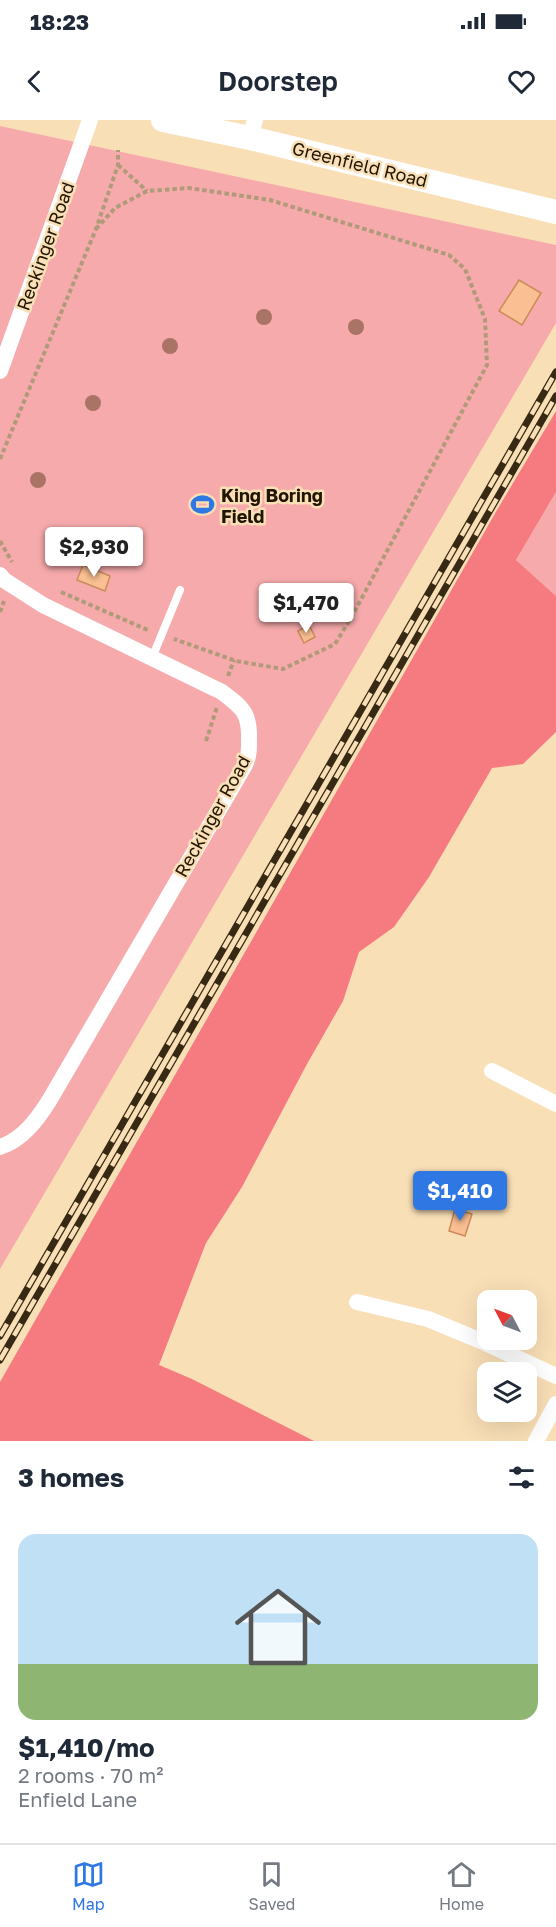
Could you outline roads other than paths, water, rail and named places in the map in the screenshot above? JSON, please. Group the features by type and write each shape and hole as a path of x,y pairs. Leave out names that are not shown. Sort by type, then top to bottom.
{"main road":[{"name":"Greenfield Road","path":"163,120 252,129 556,212"}],"street":[{"name":"Reckinger Road","path":"0,371 90,120"},
{"name":"Reckinger Road","path":"0,575 4,580 43,605 222,692 240,706 250,722 249,756 49,1101 35,1122 0,1147"},
{"path":"492,1071 556,1104"},
{"path":"357,1302 428,1318 556,1376"},
{"path":"536,1441 556,1404"}],"lane":[{"path":"152,658 180,590"}],"railway":[{"path":"0,1336 556,372"},
{"path":"0,1360 556,396"}],"place":[{"name":"King Boring Field","path":"203,505"}]}
